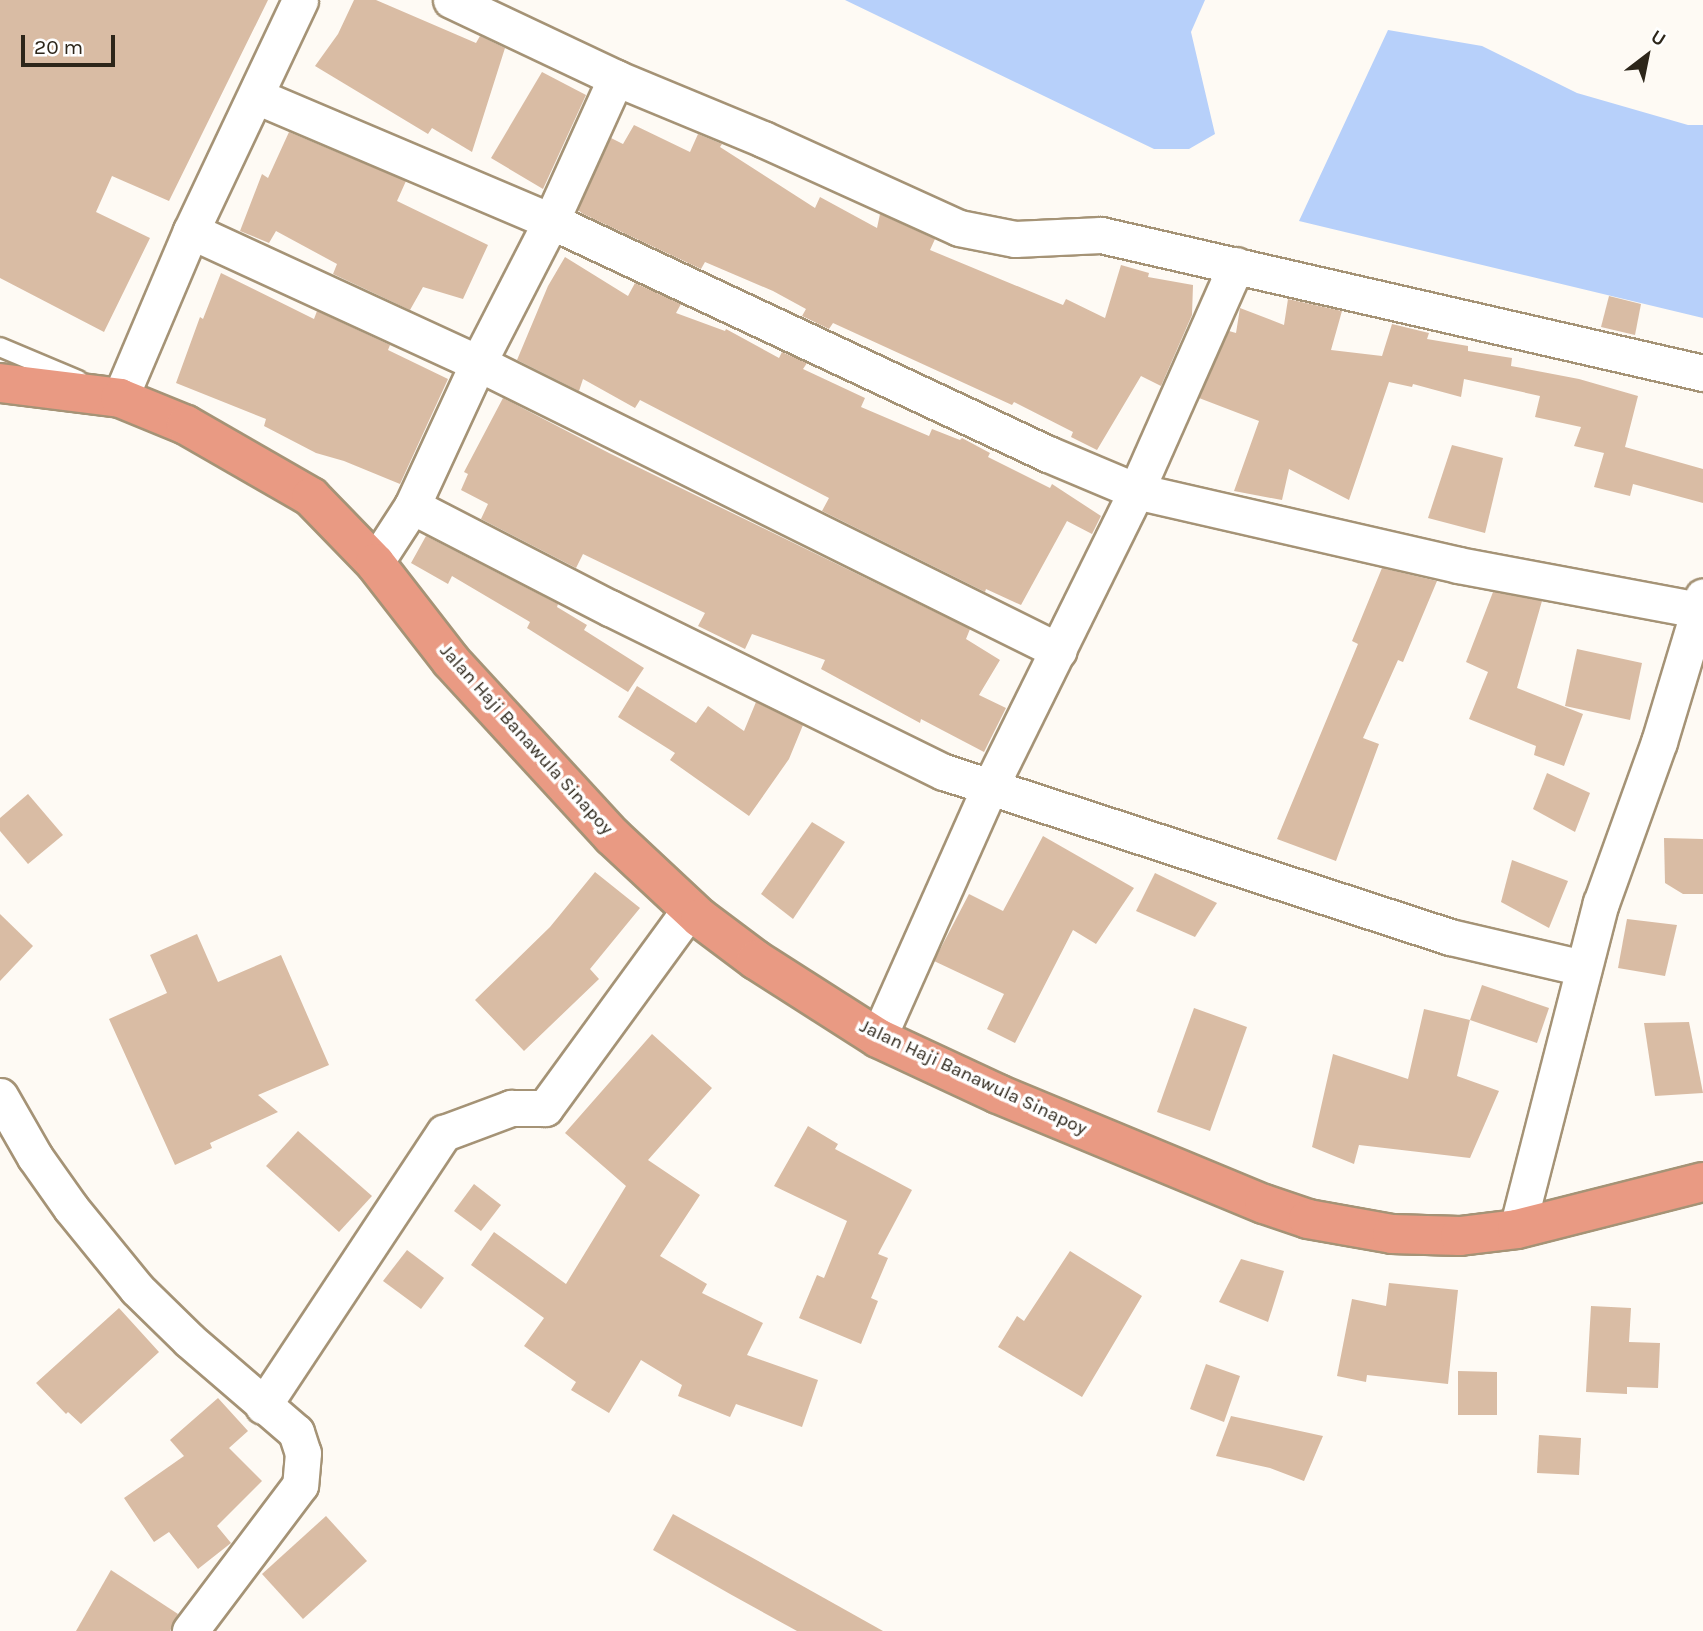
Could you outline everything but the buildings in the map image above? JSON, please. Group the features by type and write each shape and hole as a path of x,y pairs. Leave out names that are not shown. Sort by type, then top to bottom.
{"highway":[{"name":"Jalan Haji Banawula Sinapoy","path":"0,383 120,398 186,425 311,497 375,563 451,661 612,836 690,909 756,960 878,1038 1083,1129 1264,1204 1308,1219 1392,1234 1460,1236 1517,1229 1703,1182"}],"street":[{"path":"120,398 191,231 300,0"},
{"path":"451,0 616,78 763,139 959,228 1015,239 1101,235 1703,373"},
{"path":"375,563 412,506 478,362 551,221 616,78"},
{"path":"256,96 551,221 1011,437 1136,491 1458,565 1702,606 1659,742 1601,903 1517,1229"},
{"path":"191,231 478,362 1059,651"},
{"path":"878,1038 989,789 1136,491 1236,265"},
{"path":"412,506 902,754 989,789 1450,937 1583,968"},
{"path":"263,1406 444,1133 511,1108 545,1108 690,909"},
{"path":"0,1096 35,1157 71,1208 137,1289 263,1406 296,1432 303,1454 300,1485 190,1631"}],"lane":[{"path":"0,347 120,398"}],"water":[{"path":"845,0 1205,0 1191,32 1215,134 1189,149 1154,149"},
{"path":"1388,30 1482,46 1577,93 1688,125 1703,125 1703,318 1299,221"}]}
